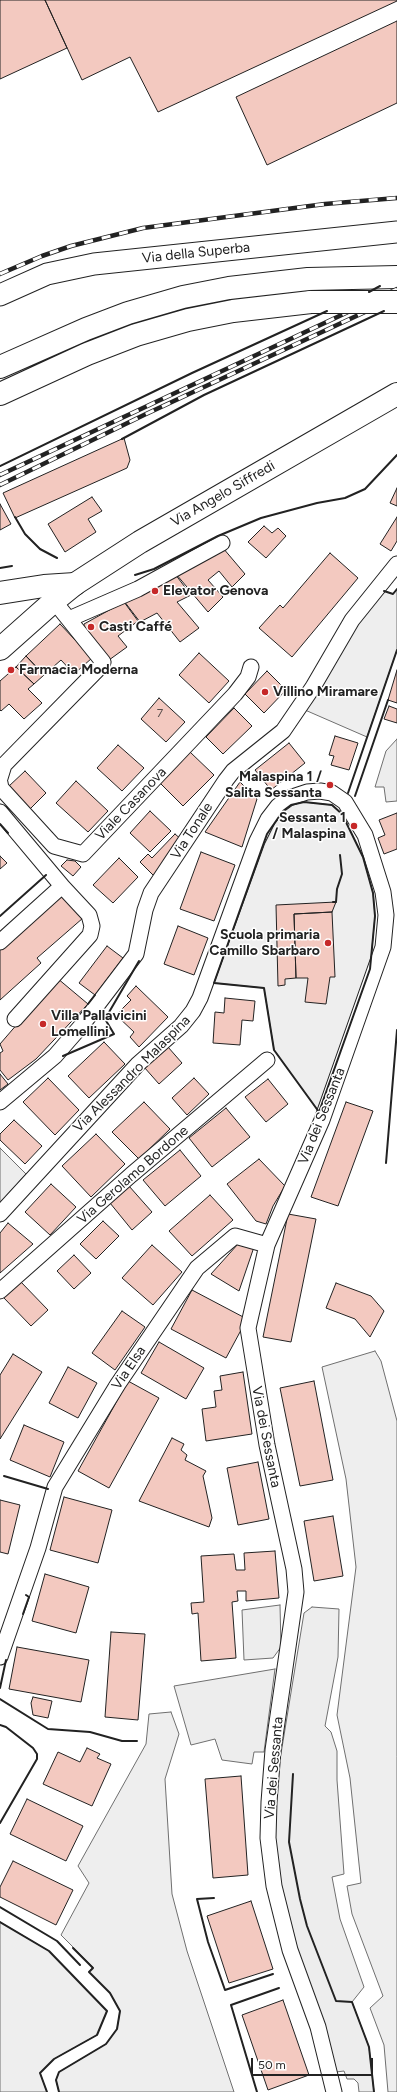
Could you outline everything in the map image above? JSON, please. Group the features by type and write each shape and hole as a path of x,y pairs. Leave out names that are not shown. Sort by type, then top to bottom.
{"main road":[{"path":"0,367 86,329 128,313 183,297 229,288 308,278 397,277"},
{"path":"0,394 87,354 136,336 188,320 233,311 304,302 356,300 397,302"},
{"path":"0,352 86,329"},
{"name":"Via Angelo Siffredi","path":"0,649 75,584 140,542 397,394"},
{"path":"0,593 44,586 75,584"}],"street":[{"name":"Via della Superba","path":"0,295 47,274 94,264 397,232"},
{"path":"69,619 138,589 222,543"},
{"name":"Via Tonale","path":"0,1102 55,1056 82,1025 136,954 145,910 151,893 226,780 234,771 283,731 313,687 352,620 397,564"},
{"path":"0,778 4,765 101,666 103,662 54,601"},
{"name":"Viale Casanova","path":"0,783 2,788 54,846 83,854 235,694 248,677 251,667"},
{"name":"Via Alessandro Malaspina","path":"0,1214 138,1064 181,1026 193,1011 200,998 257,842 268,819 278,806 289,798 307,792 320,791 332,793 345,802"},
{"name":"Via dei Sessanta","path":"334,2092 318,2027 290,1950 274,1886 268,1838 273,1750 296,1592 294,1569 266,1438 248,1328 268,1245 322,1120 383,947 386,915 383,892 364,835 345,802"},
{"path":"0,812 62,886 89,915 92,926 90,935 15,1019"},
{"path":"0,942 62,886"},
{"name":"Via Gerolamo Bordone","path":"0,1291 131,1175 267,1060"},
{"name":"Via Elsa","path":"0,1657 38,1548 55,1487 118,1384 197,1268 235,1236 268,1245"}],"shaded area":[{"path":"397,589 397,650 367,737 305,710 357,621 385,591 393,594"},
{"path":"397,739 397,801 386,802 384,787 375,787 386,751"},
{"path":"304,802 332,805 342,814 363,857 373,893 375,916 370,969 319,1112 274,1050 264,988 214,983 267,834 283,811 291,805"},
{"path":"0,1148 26,1174 0,1203"},
{"path":"375,1351 381,1361 397,1421 397,2092 388,2092 384,2045 370,2008 383,1996 352,1914 347,1886 361,1883 350,1778 337,1715 356,1567 346,1479 322,1367"},
{"path":"280,1605 281,1647 273,1658 244,1660 242,1610"},
{"path":"312,1607 339,1609 338,1657 325,1726 331,1732 337,1751 337,1780 344,1874 332,1877 340,1919 364,1987 352,2002 369,2047 374,2092 359,2092 358,2083 354,2079 347,2079 344,2071 336,2072 296,1949 279,1882 274,1838 278,1772 304,1613"},
{"path":"275,1669 264,1752 254,1752 252,1764 222,1760 215,1739 191,1745 174,1686"},
{"path":"171,1712 179,1734 165,1779 172,1894 187,1951 234,2092 59,2092 56,2080 59,2072 106,2044 117,2029 120,2011 110,1993 89,1972 93,1967 61,1935 89,1883 78,1866 146,1744 149,1714"},
{"path":"0,1922 49,1951 107,2011 97,2035 54,2059 40,2073 47,2092 0,2092"}],"building":[{"path":"0,0 45,0 67,48 0,79"},
{"path":"45,0 397,1 158,112 130,57 82,80"},
{"path":"397,21 397,103 267,165 236,97"},
{"path":"124,438 130,460 127,468 15,518 3,493"},
{"path":"397,488 397,506 390,503"},
{"path":"92,497 102,511 88,519 96,532 65,552 48,524"},
{"path":"0,504 11,524 0,530"},
{"path":"397,517 397,541 391,551 380,544"},
{"path":"264,526 272,533 278,528 286,536 266,558 248,542"},
{"path":"223,548 245,574 232,587 219,571 208,580 223,597 208,612 176,574"},
{"path":"330,553 358,578 292,657 259,628 280,605 283,608"},
{"path":"175,574 191,595 177,602 199,628 180,642 157,613 140,622 124,601"},
{"path":"124,602 138,621 118,636 127,647 109,660 84,631 84,624"},
{"path":"60,624 92,658 74,674 61,660 44,675 26,656"},
{"path":"199,653 229,681 209,703 179,675"},
{"path":"26,656 44,675 34,684 16,667"},
{"path":"16,667 34,684 28,689 42,703 24,719 9,704 1,711 0,710 0,681"},
{"path":"397,670 397,703 388,700"},
{"name":"Villino Miramare","path":"267,671 286,690 264,713 245,694"},
{"path":"159,698 185,722 166,742 141,719"},
{"path":"389,706 397,709 397,723 384,719"},
{"path":"234,708 252,726 223,754 206,737"},
{"path":"335,736 358,743 349,770 331,765 334,756 329,755"},
{"path":"289,743 305,763 271,790 255,770"},
{"path":"118,745 144,768 122,791 97,768"},
{"path":"190,752 214,775 183,806 160,783"},
{"path":"25,771 46,793 29,810 8,787"},
{"path":"76,781 108,811 88,832 56,803"},
{"path":"240,782 257,799 242,847 205,832"},
{"path":"150,811 171,831 150,852 130,833"},
{"path":"397,813 397,849 384,854 378,838 385,835 379,820"},
{"path":"175,834 182,840 154,876 140,862 148,854 152,858"},
{"path":"201,852 235,865 214,921 180,909"},
{"path":"0,856 7,863 0,869"},
{"path":"119,858 138,877 113,903 93,885"},
{"path":"67,860 75,861 81,867 73,876 61,866"},
{"path":"62,894 83,918 37,958 41,963 0,1000 0,949"},
{"path":"336,902 332,912 294,914 296,978 285,979 285,985 278,986 276,905"},
{"path":"332,912 335,977 330,977 326,1004 305,1002 308,978 296,978 294,914"},
{"path":"178,926 208,938 194,975 164,964"},
{"path":"107,946 123,958 95,995 79,983"},
{"name":"Villa Pallavicini Lomellini","path":"57,978 88,1004 36,1059 8,1080 0,1070 0,1053 3,1051 0,1044"},
{"path":"136,986 168,1017 139,1047 130,1037 134,1032 116,1015 131,1000 127,996"},
{"path":"225,998 255,1001 253,1021 242,1020 240,1045 213,1043 215,1012 224,1013"},
{"path":"104,1042 125,1064 89,1098 68,1076"},
{"path":"168,1047 182,1063 159,1084 144,1067"},
{"path":"0,1074 8,1084 0,1090"},
{"path":"48,1078 79,1110 55,1135 23,1102"},
{"path":"194,1078 209,1094 187,1115 172,1098"},
{"path":"268,1079 288,1104 266,1122 245,1097"},
{"path":"144,1102 170,1129 139,1159 112,1132"},
{"path":"346,1102 373,1111 338,1206 311,1197"},
{"path":"226,1108 250,1137 212,1167 189,1138"},
{"path":"14,1120 42,1146 25,1164 0,1140 0,1134"},
{"path":"96,1134 125,1164 91,1197 62,1166"},
{"path":"180,1150 201,1176 165,1206 143,1180"},
{"path":"259,1159 285,1186 273,1206 266,1224 256,1221 227,1184"},
{"path":"51,1184 76,1207 50,1235 25,1212"},
{"path":"129,1186 152,1212 132,1230 110,1203"},
{"path":"210,1195 233,1220 192,1256 169,1231"},
{"path":"288,1214 316,1219 291,1342 263,1337"},
{"path":"103,1221 119,1236 96,1259 80,1244"},
{"path":"8,1223 33,1244 0,1273 0,1233"},
{"path":"238,1244 254,1247 239,1291 211,1274"},
{"path":"152,1245 182,1272 153,1305 122,1278"},
{"path":"74,1255 91,1273 74,1289 57,1271"},
{"path":"20,1281 48,1310 31,1326 3,1297"},
{"path":"336,1283 371,1296 384,1311 370,1337 355,1319 326,1308"},
{"path":"192,1290 247,1319 226,1358 171,1329"},
{"path":"122,1311 145,1327 115,1370 92,1353"},
{"path":"159,1342 204,1368 186,1399 141,1373"},
{"path":"13,1354 42,1372 0,1439 0,1375"},
{"path":"68,1367 97,1383 78,1418 49,1403"},
{"path":"243,1372 252,1434 206,1441 202,1409 216,1407 214,1391 222,1390 220,1376"},
{"path":"128,1381 159,1398 109,1488 78,1471"},
{"path":"314,1381 333,1480 300,1486 280,1388"},
{"path":"24,1425 64,1442 50,1477 10,1460"},
{"path":"172,1438 184,1444 181,1450 187,1455 185,1460 206,1471 203,1476 212,1518 209,1527 139,1501"},
{"path":"258,1462 269,1519 238,1525 227,1468"},
{"path":"64,1497 112,1510 98,1563 50,1550"},
{"path":"0,1500 20,1505 8,1554 0,1552"},
{"path":"333,1516 343,1576 314,1581 304,1521"},
{"path":"275,1551 279,1598 246,1601 246,1591 237,1591 238,1601 232,1602 236,1658 201,1661 198,1613 192,1614 191,1603 204,1602 201,1556 234,1554 236,1570 245,1570 244,1553"},
{"path":"45,1574 89,1587 76,1633 32,1621"},
{"path":"111,1632 145,1634 138,1720 105,1717"},
{"path":"17,1647 89,1660 81,1702 9,1689"},
{"path":"33,1697 52,1701 48,1718 33,1715 31,1703"},
{"path":"87,1748 100,1754 97,1758 111,1764 92,1806 43,1784 58,1752 80,1762"},
{"path":"241,1776 248,1875 213,1878 205,1779"},
{"path":"27,1799 83,1826 66,1861 10,1834"},
{"path":"13,1861 73,1890 56,1925 0,1897 0,1887"},
{"path":"251,1901 273,1969 229,1983 207,1916"},
{"path":"283,2000 309,2075 268,2090 242,2015"}],"railway":[{"path":"0,274 42,256 71,246 143,228 325,204 397,198"},
{"path":"0,475 397,289"},
{"path":"0,485 146,414 397,297"}],"wall":[{"path":"369,292 380,286"},
{"path":"0,466 192,373 327,311"},
{"path":"122,439 204,395 384,311"},
{"path":"135,575 154,569 218,536 261,518 317,503 345,498 365,489 397,455"},
{"path":"15,517 25,534 40,549 57,558"},
{"path":"0,568 12,566"},
{"path":"384,591 393,594 397,589"},
{"path":"348,793 397,650"},
{"path":"355,796 388,700"},
{"path":"304,802 332,805 342,814 363,857 373,893 375,916 370,969 319,1112 274,1050 264,988 214,983 267,834 283,811 291,805 304,802"},
{"path":"0,824 8,833"},
{"path":"333,902 336,902 337,889 342,874 340,855"},
{"path":"0,916 46,875"},
{"path":"63,1056 114,1034 105,1019 139,961"},
{"path":"88,1004 95,995"},
{"path":"386,1163 397,1030"},
{"path":"4,1476 48,1489"},
{"path":"23,1614 29,1597 26,1595"},
{"path":"0,1688 6,1660"},
{"path":"0,1699 48,1729 90,1732 122,1741 137,1741"},
{"path":"0,1725 6,1727 33,1748 37,1754 37,1759 0,1823"},
{"path":"293,1774 289,1842 300,1899 307,1926 336,2001 352,2002 369,2047 374,2092"},
{"path":"214,1898 197,1899 208,1942 225,1990 273,1974"},
{"path":"0,1907 57,1941 80,1965"},
{"path":"0,1922 49,1951 107,2011 97,2035 54,2059 40,2073 47,2092"},
{"path":"59,2092 56,2080 59,2072 106,2044 117,2029 120,2011 110,1993 89,1972 93,1968 73,1948"},
{"path":"257,2092 231,2005 279,1988"}],"place":[{"name":"Elevator Genova","path":"155,591"},
{"name":"Casti Caffé","path":"91,627"},
{"name":"Farmacia Moderna","path":"11,670"},
{"name":"Villino Miramare","path":"265,692"},
{"name":"Malaspina 1 / Salita Sessanta","path":"330,785"},
{"name":"Sessanta 1 / Malaspina","path":"354,826"},
{"name":"Scuola primaria Camillo Sbarbaro","path":"328,943"},
{"name":"Villa Pallavicini Lomellini","path":"43,1024"}]}
